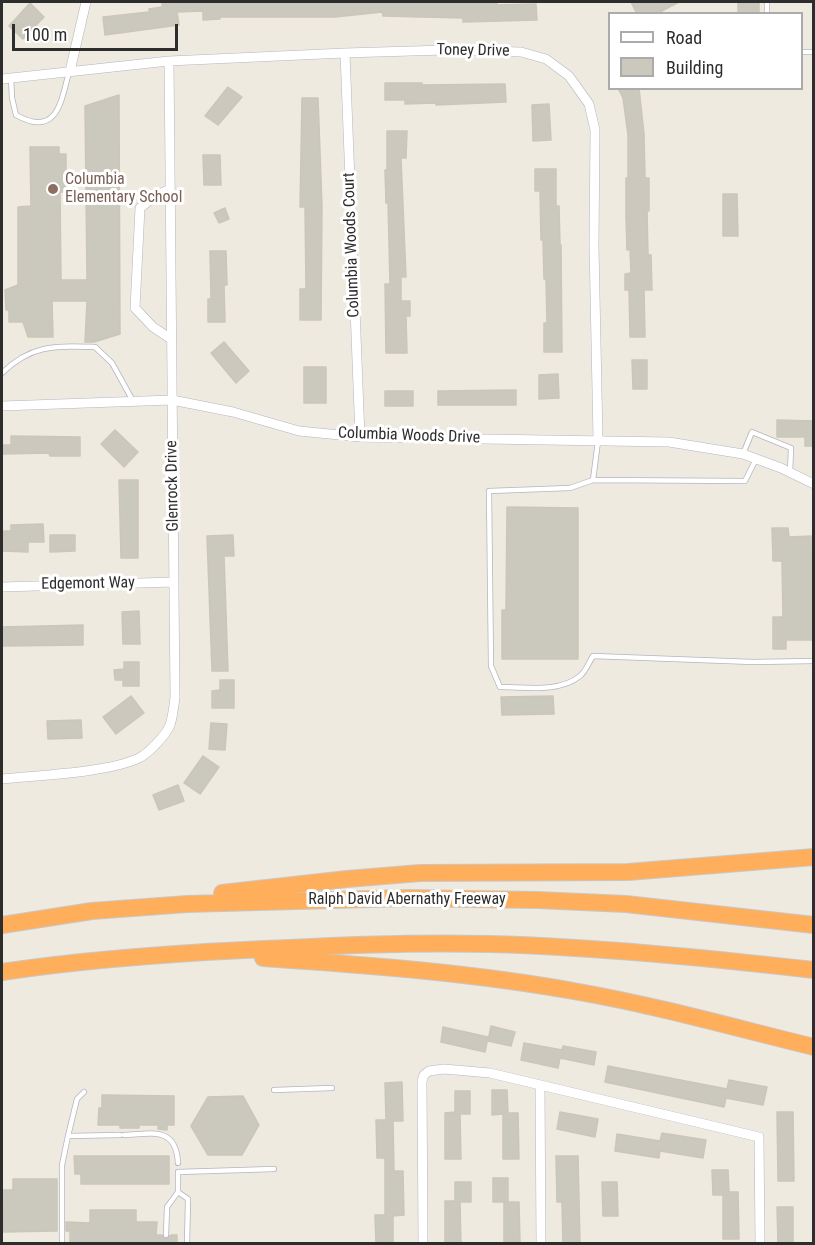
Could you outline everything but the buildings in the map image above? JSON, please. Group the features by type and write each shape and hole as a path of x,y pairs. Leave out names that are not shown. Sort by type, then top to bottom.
{"highway":[{"path":"92,911 268,887 420,873 628,872 813,857"},
{"name":"Ralph David Abernathy Freeway","path":"2,925 92,911 281,900 407,898 537,900 638,906 813,925"},
{"path":"2,972 88,961 190,953 384,944 489,944 608,950 813,970"},
{"path":"190,953 470,976 579,992 813,1047"}],"street":[{"path":"70,71 86,2"},
{"name":"Toney Drive","path":"6,79 169,61 345,53 445,50 521,52 546,59 569,76 589,104 595,130 594,246 598,440"},
{"name":"Columbia Woods Court","path":"345,53 360,437"},
{"name":"Glenrock Drive","path":"2,778 127,763 141,757 153,747 170,726 175,697 169,61"},
{"path":"170,189 155,196 140,208 135,308 153,327 171,339"},
{"name":"Columbia Woods Drive","path":"2,406 172,400 233,412 299,431 360,437 669,442 743,454 813,484"},
{"name":"Edgemont Way","path":"2,587 174,582"},
{"path":"423,1244 422,1081 424,1075 429,1071 444,1069 490,1073 759,1137 760,1244"},
{"path":"540,1086 540,1244"}],"lane":[{"path":"6,79 16,115 29,122 44,122 59,109 70,71"},
{"path":"2,373 16,359 43,349 63,346 95,347 112,363 133,401"},
{"path":"743,454 752,432 791,448 790,473"},
{"path":"593,480 598,440"},
{"path":"756,459 745,481 593,480 570,488 489,491 491,666 500,687 557,686 569,683 582,675 593,656 753,662 813,661"},
{"path":"274,1090 332,1088"},
{"path":"62,1244 62,1166 77,1099 84,1092"},
{"path":"68,1136 162,1134 175,1144 178,1192 167,1207 166,1235"},
{"path":"178,1167 274,1169"},
{"path":"178,1192 188,1199 187,1244"}],"place":[{"name":"Columbia Elementary School","path":"53,189"}]}
